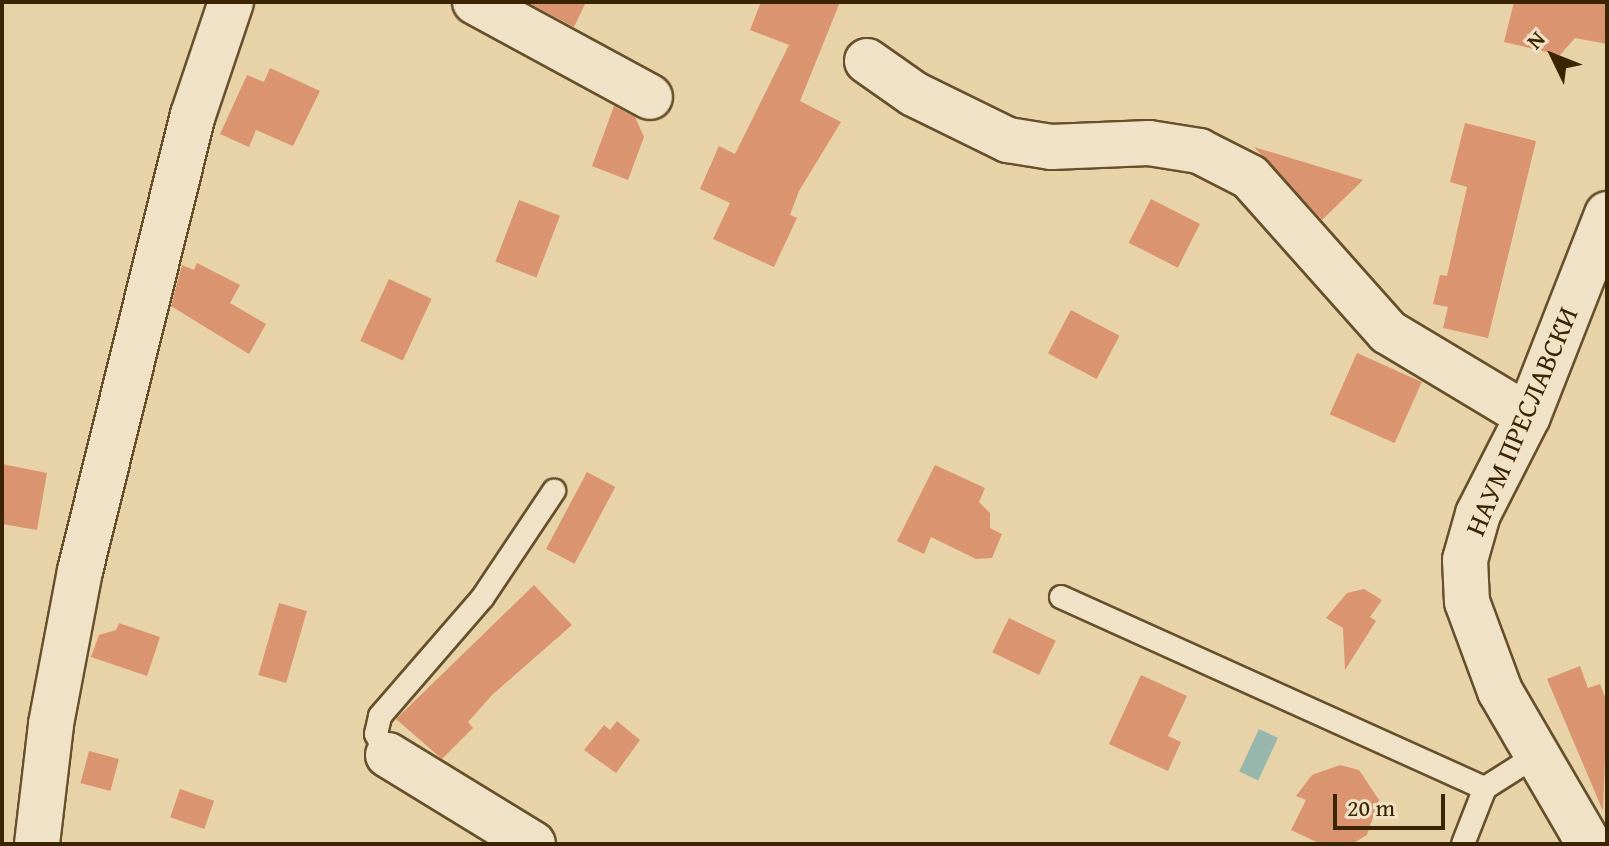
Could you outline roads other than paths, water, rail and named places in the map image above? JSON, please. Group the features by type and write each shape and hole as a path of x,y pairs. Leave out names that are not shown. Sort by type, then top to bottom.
{"street":[{"path":"37,844 51,724 80,571 193,115 231,2"},
{"path":"475,2 650,97"},
{"path":"867,61 914,94 1008,140 1051,147 1149,143 1199,151 1250,177 1388,332 1528,416"},
{"name":"НАУМ ПРЕСЛАВСКИ","path":"1589,844 1500,691 1467,602 1465,560 1478,514 1528,416 1607,214"},
{"path":"388,755 533,844"}],"lane":[{"path":"388,755 376,734 380,716 483,597 554,491"},
{"path":"1061,597 1485,788"},
{"path":"1463,844 1485,788 1537,755"}],"water":[{"path":"1259,729 1278,738 1258,780 1239,772"}]}
